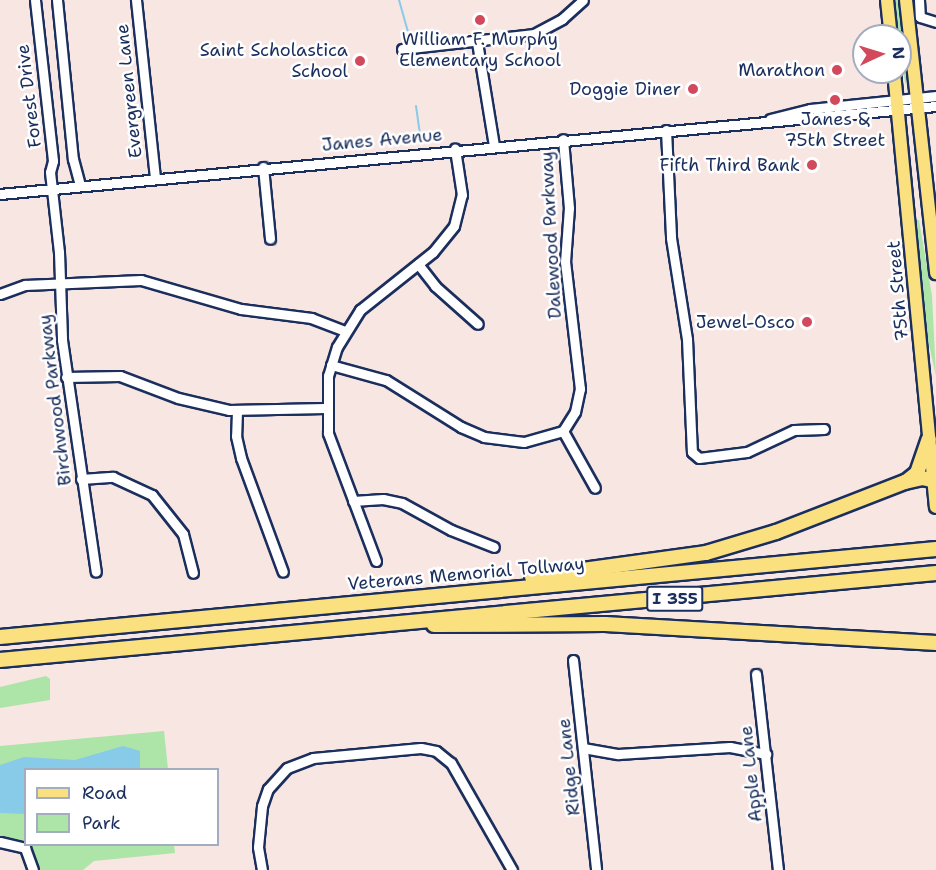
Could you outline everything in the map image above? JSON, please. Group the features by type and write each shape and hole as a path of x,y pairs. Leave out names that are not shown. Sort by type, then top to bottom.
{"highway":[{"path":"905,482 917,473 929,439"},
{"path":"444,594 490,583 706,553 776,532 905,482 922,478 935,482"},
{"name":"Veterans Memorial Tollway","path":"0,636 936,549"},
{"name":"I 355","path":"0,660 936,573"},
{"path":"414,621 447,628 605,624 900,643 936,643"},
{"path":"900,643 936,653"}],"main road":[{"path":"887,0 890,24"},
{"path":"906,0 936,273"},
{"name":"75th Street","path":"895,84 936,507"}],"street":[{"name":"Forest Drive","path":"35,0 53,161 52,189"},
{"path":"57,0 73,159 80,186"},
{"name":"Evergreen Lane","path":"136,0 155,179"},
{"path":"402,49 477,42 544,30 583,0"},
{"path":"919,0 920,17 936,22"},
{"path":"477,42 494,146"},
{"name":"Janes Avenue","path":"0,194 768,120 793,111 898,105 917,103 936,96"},
{"name":"Janes Avenue","path":"917,103 936,106"},
{"path":"666,130 671,238 686,328 693,452 699,458 747,452 794,430 824,429"},
{"name":"Dalewood Parkway","path":"563,139 569,208 566,262 580,389 575,412 563,431"},
{"path":"376,561 331,444 325,408 331,365 345,331 372,298 445,241 458,216 461,183 455,149"},
{"path":"53,161 73,159"},
{"path":"263,167 270,239"},
{"name":"Birchwood Parkway","path":"52,189 66,377 96,572"},
{"path":"418,264 435,286 478,324"},
{"path":"0,294 25,285 141,280 241,309 311,318 345,331"},
{"path":"331,365 386,380 460,427 484,437 524,442 563,431 595,488"},
{"path":"66,377 120,376 197,404 237,411 325,408"},
{"path":"237,411 239,451 283,572"},
{"path":"81,479 113,477 152,495 183,534 193,573"},
{"path":"353,501 383,499 402,503 451,530 494,547"},
{"name":"Ridge Lane","path":"573,660 596,870"},
{"name":"Apple Lane","path":"756,674 778,870"},
{"path":"584,748 618,754 730,747 766,754"},
{"path":"262,870 258,847 262,806 268,789 287,768 313,758 421,748 436,751 451,763 512,870"},
{"path":"0,842 15,843 26,848 33,870"}],"green space":[{"path":"894,0 900,0 902,24 897,24"},
{"path":"915,220 919,220 932,296 936,376 925,327"},
{"path":"46,676 50,679 50,700 0,708 0,687"},
{"path":"164,731 168,768 24,768 24,841 0,836 0,746"},
{"path":"29,846 174,846 175,853 94,861 83,870 37,870"}],"water":[{"path":"123,746 140,751 140,768 24,768 24,814 0,813 0,765 24,757 75,760"}],"waterway":[{"path":"399,0 412,46"},
{"path":"416,106 420,134"}],"place":[{"name":"William F. Murphy Elementary School","path":"480,20"},
{"name":"Saint Scholastica School","path":"360,61"},
{"name":"Marathon","path":"837,70"},
{"name":"Doggie Diner","path":"693,89"},
{"name":"Janes & 75th Street","path":"835,100"},
{"name":"Fifth Third Bank","path":"812,165"},
{"name":"Jewel-Osco","path":"807,322"}]}
